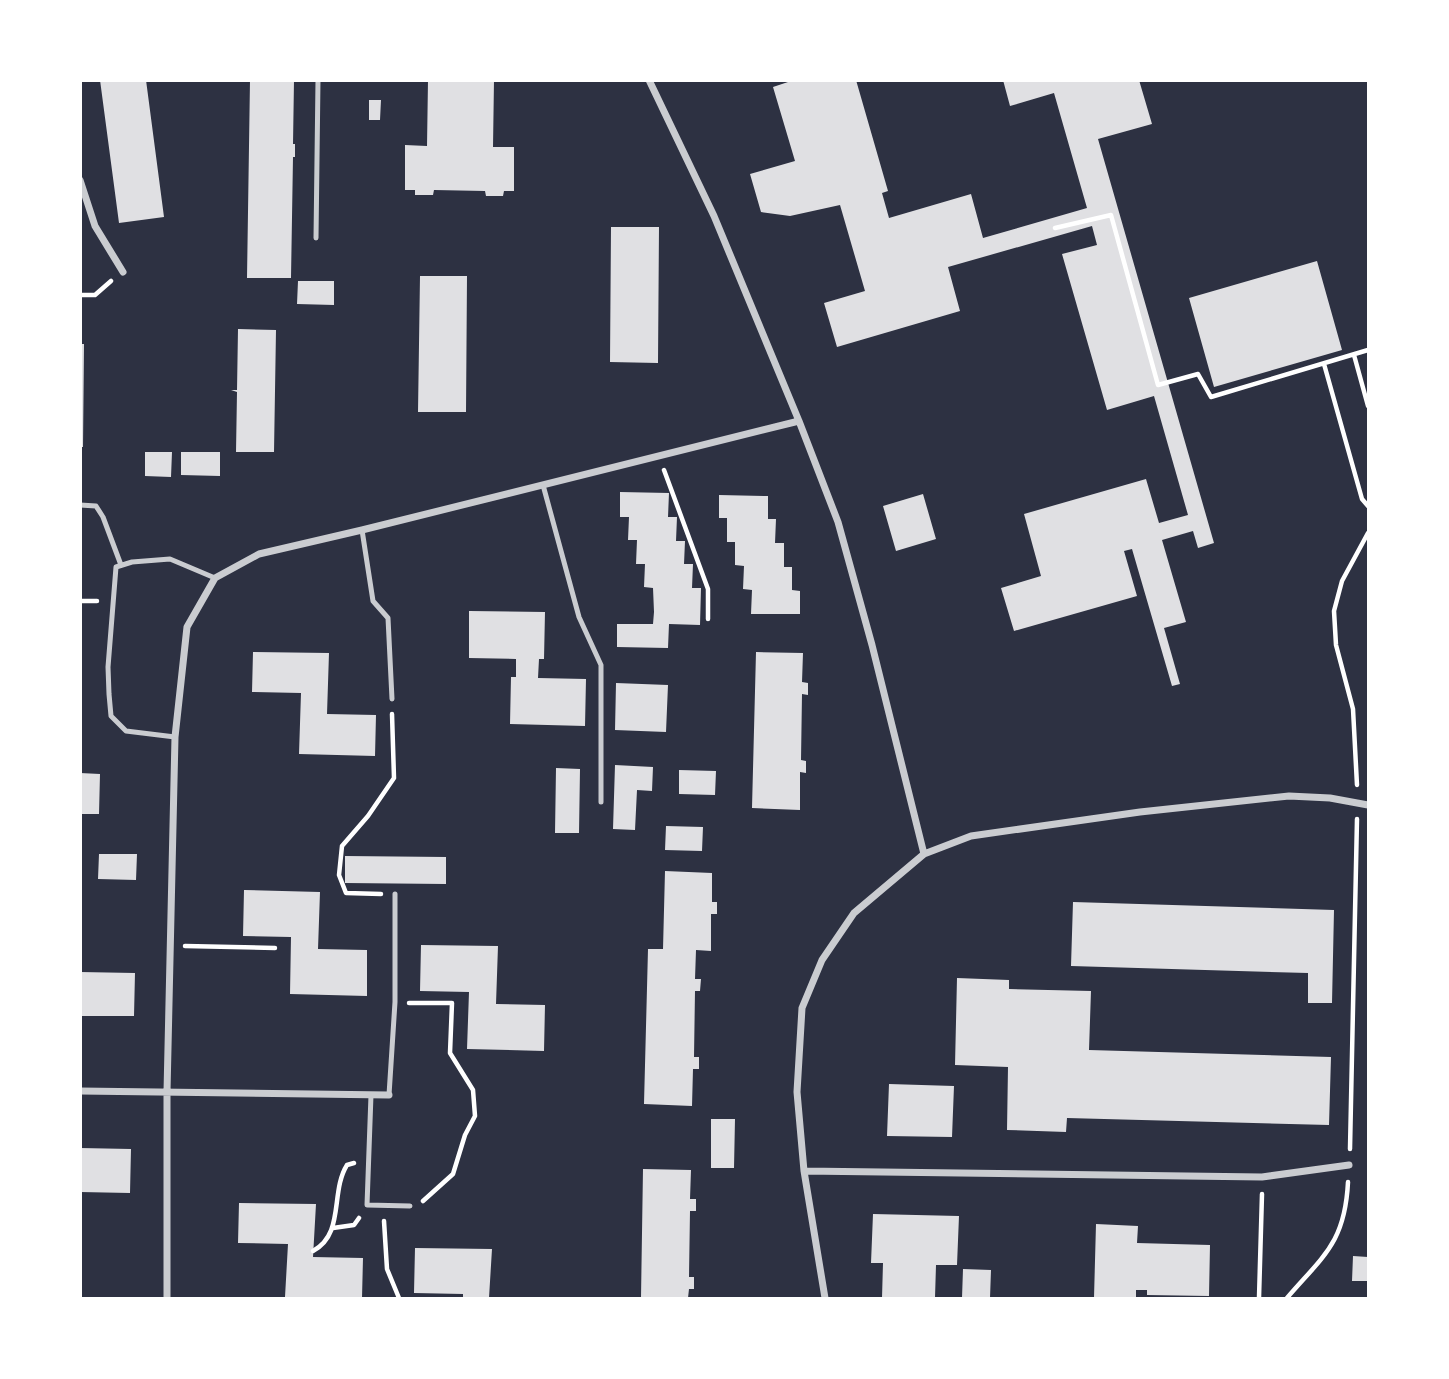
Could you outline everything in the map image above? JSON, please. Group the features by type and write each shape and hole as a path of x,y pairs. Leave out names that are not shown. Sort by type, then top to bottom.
{"street":[{"path":"649,80 714,216 838,522 876,657 924,854"},
{"path":"80,180 95,226 123,272"},
{"path":"167,1298 167,1092 175,737 187,627 215,578 259,554 799,421"},
{"path":"825,1298 804,1171 797,1092 802,1008 822,960 853,913 924,854 971,836 1140,812 1289,796 1330,798 1368,805"},
{"path":"80,1091 389,1095"},
{"path":"804,1171 1262,1177 1349,1165"}],"lane":[{"path":"316,238 318,80"},
{"path":"543,485 579,617 601,665 601,802"},
{"path":"80,505 96,506 103,517 121,565"},
{"path":"362,530 373,601 388,618 392,699"},
{"path":"175,737 126,731 111,716 108,667 116,567 132,562 170,559 215,578"},
{"path":"389,1095 395,1002 395,894"},
{"path":"370,1095 367,1205 410,1206"}],"path":[{"path":"1055,228 1111,215 1158,385 1198,374 1212,397 1368,350"},
{"path":"80,295 95,295 123,272"},
{"path":"1353,355 1368,406"},
{"path":"1324,363 1362,499 1368,506"},
{"path":"659,456 708,589 708,619"},
{"path":"1287,1298 1322,1260 1341,1229 1347,1201 1357,803 1353,709 1336,645 1334,611 1342,581 1368,533"},
{"path":"392,699 394,778 368,816 342,846 339,875 346,892 395,894"},
{"path":"170,946 275,948"},
{"path":"395,1002 452,1003 450,1053 473,1090 475,1116 465,1135 453,1174 418,1205 410,1206"},
{"path":"313,1251 322,1246 333,1228 341,1174 347,1165 369,1160"},
{"path":"1259,1298 1262,1177"},
{"path":"333,1228 354,1225 367,1205"},
{"path":"383,1206 387,1269 399,1298"}],"building":[{"path":"100,80 146,80 164,217 119,223"},
{"path":"250,80 294,80 295,157 291,278 247,278"},
{"path":"428,80 494,80 493,147 514,147 514,191 504,191 503,196 486,196 485,191 434,190 433,195 415,195 415,190 405,190 405,145 427,146"},
{"path":"794,80 856,80 888,191 882,193 889,218 971,194 983,238 1087,208 1054,93 1010,106 1003,80 1139,80 1152,124 1098,139 1214,543 1198,548 1193,531 1162,540 1186,622 1164,628 1180,684 1172,686 1132,549 1124,551 1137,596 1014,631 1001,588 1041,576 1024,514 1146,479 1159,523 1188,515 1154,396 1107,410 1062,254 1097,245 1092,226 948,267 960,311 837,347 824,303 865,291 840,205 790,216 761,212 750,174 795,161 773,87"},
{"path":"369,100 381,100 380,120 369,120"},
{"path":"611,227 659,227 658,363 610,362"},
{"path":"1317,261 1342,350 1214,387 1189,298"},
{"path":"420,276 467,276 466,412 418,412"},
{"path":"298,281 334,281 334,305 297,304"},
{"path":"238,329 276,330 274,452 236,452 237,392 231,390 237,390"},
{"path":"80,344 84,344 83,447 80,447"},
{"path":"145,452 172,452 171,477 145,476"},
{"path":"181,452 220,452 220,476 181,475"},
{"path":"620,492 669,493 668,517 677,517 676,541 685,541 684,564 693,564 692,588 701,588 700,625 669,624 668,648 617,647 617,624 653,624 654,612 653,588 644,587 645,564 636,564 637,540 628,540 629,517 620,517"},
{"path":"923,494 936,539 896,551 883,506"},
{"path":"719,495 768,496 768,519 776,519 775,543 784,543 784,567 792,567 792,590 800,591 800,614 751,614 752,590 743,589 744,566 735,565 735,542 727,542 727,518 719,518"},
{"path":"469,611 545,612 544,659 539,659 538,678 586,679 585,726 510,724 511,677 516,677 516,659 469,658"},
{"path":"253,652 329,653 327,714 376,715 375,756 299,754 301,693 252,692"},
{"path":"756,652 803,653 802,682 808,683 808,695 802,694 801,760 806,761 806,773 800,772 800,810 752,808"},
{"path":"616,683 668,685 666,732 615,730"},
{"path":"615,765 653,767 652,791 637,790 635,830 613,829"},
{"path":"556,768 580,769 579,833 555,833"},
{"path":"679,770 716,771 715,795 679,794"},
{"path":"80,773 100,774 99,814 80,814"},
{"path":"666,826 703,827 702,851 665,850"},
{"path":"99,854 137,854 136,880 98,879"},
{"path":"345,856 446,857 446,884 345,883"},
{"path":"665,871 712,873 712,902 717,902 717,914 711,914 711,951 696,950 695,979 701,979 700,991 695,991 694,1057 699,1057 699,1069 693,1069 692,1106 644,1104 648,949 663,949"},
{"path":"244,890 320,892 318,949 367,950 367,996 290,994 291,937 243,936"},
{"path":"1073,902 1334,910 1332,1003 1308,1003 1308,973 1071,966"},
{"path":"421,945 498,946 496,1004 545,1005 544,1051 467,1049 469,992 420,991"},
{"path":"80,972 135,973 134,1016 80,1016"},
{"path":"957,978 1009,980 1009,989 1091,991 1089,1050 1331,1057 1329,1125 1067,1118 1066,1132 1007,1130 1008,1067 955,1065"},
{"path":"889,1084 954,1086 952,1137 887,1136"},
{"path":"711,1119 735,1119 734,1168 711,1168"},
{"path":"80,1148 131,1149 130,1193 80,1192"},
{"path":"643,1169 691,1170 690,1199 696,1199 696,1211 690,1211 689,1277 694,1277 694,1289 689,1289 688,1298 641,1298"},
{"path":"239,1203 316,1204 313,1257 363,1258 362,1298 285,1297 288,1244 238,1243"},
{"path":"873,1214 959,1216 957,1265 936,1265 935,1298 882,1298 883,1263 871,1263"},
{"path":"1096,1224 1138,1226 1137,1243 1210,1245 1209,1296 1147,1295 1147,1290 1136,1290 1136,1298 1094,1298"},
{"path":"415,1248 492,1249 489,1298 463,1298 463,1294 414,1293"},
{"path":"1353,1256 1368,1257 1368,1281 1352,1281"},
{"path":"963,1269 991,1270 990,1298 962,1298"}]}
